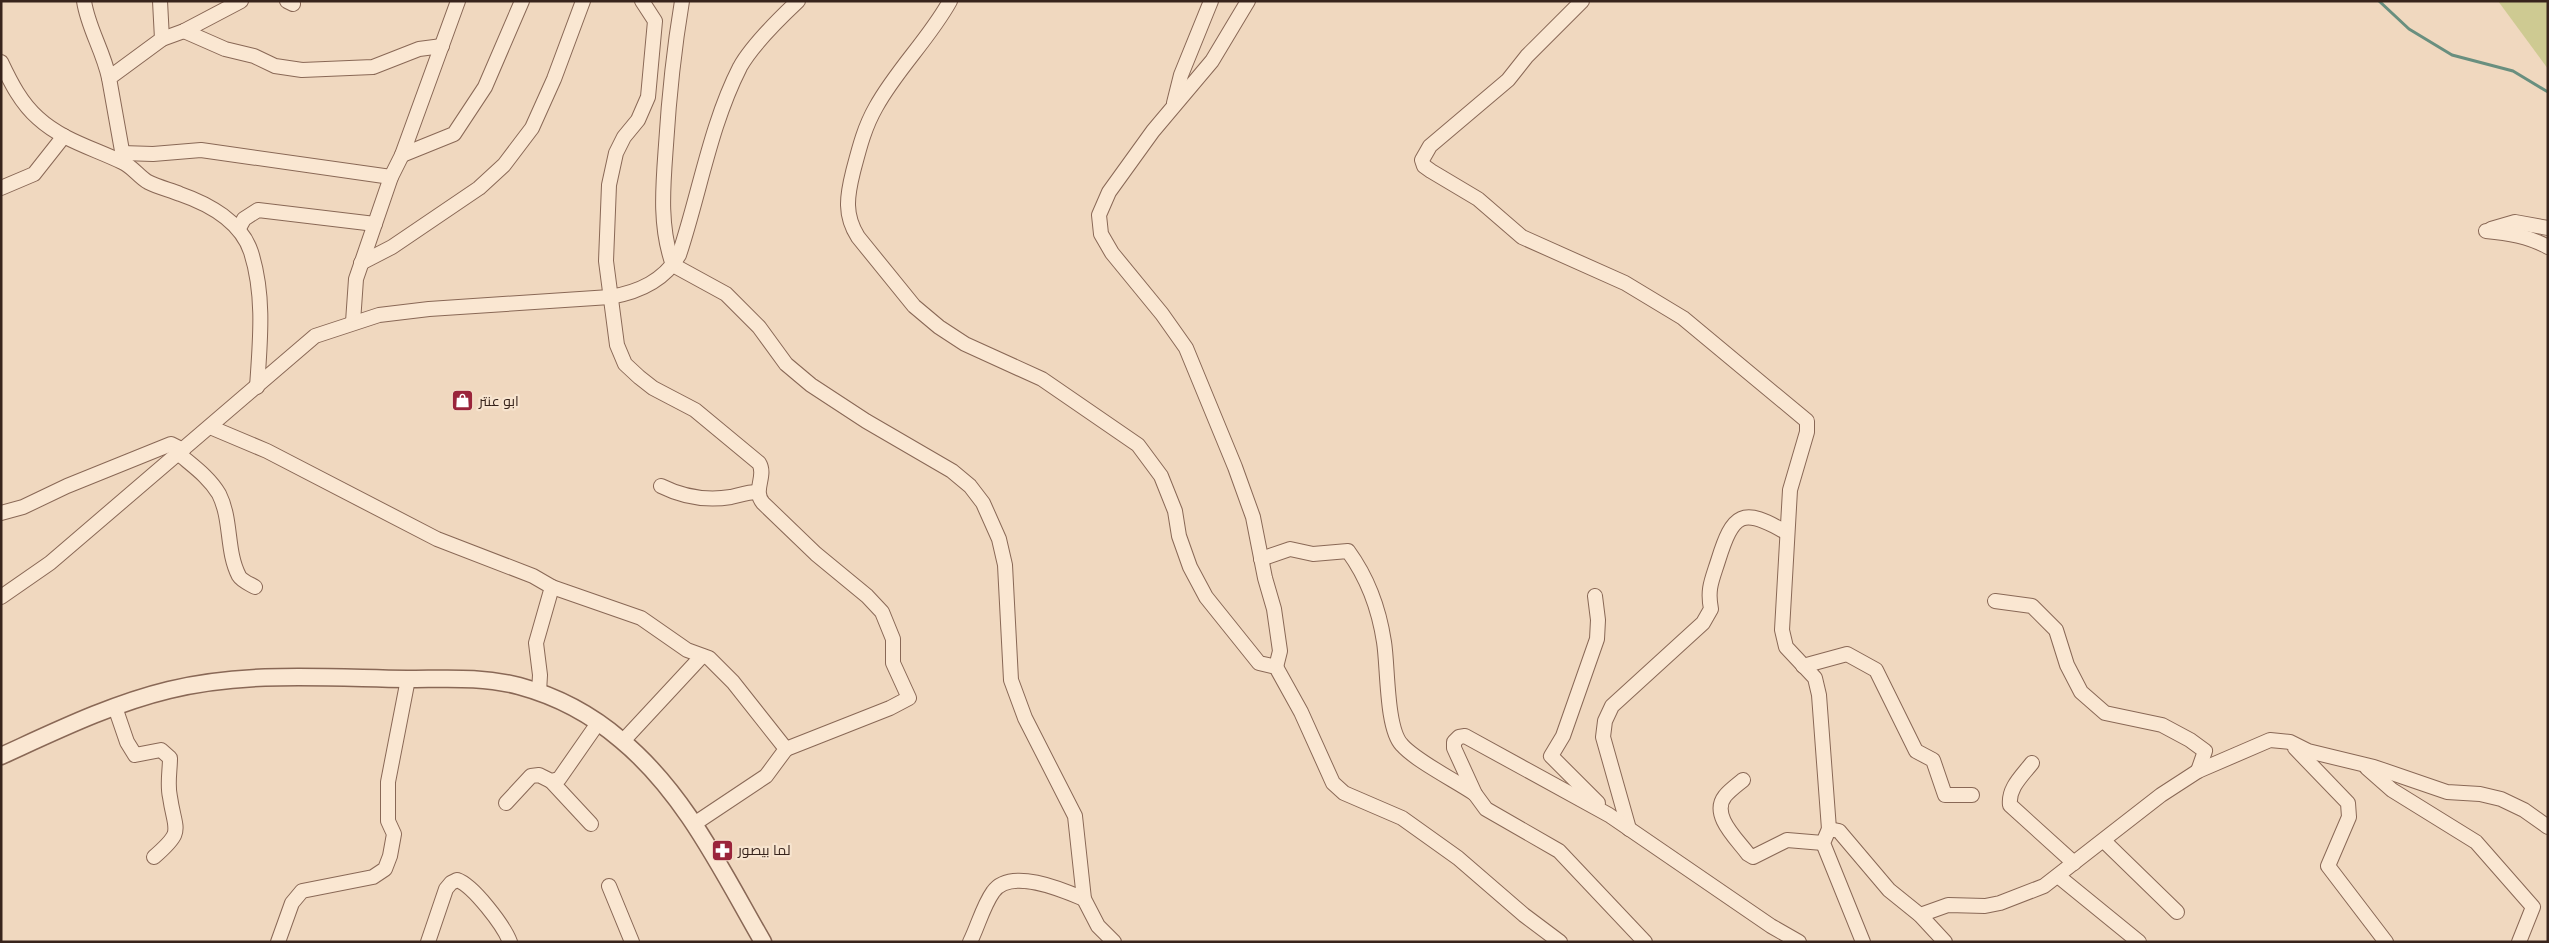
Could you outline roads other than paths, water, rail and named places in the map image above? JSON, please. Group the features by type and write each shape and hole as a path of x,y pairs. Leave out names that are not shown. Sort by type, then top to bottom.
{"street":[{"path":"84,1 89,25 104,56 123,158"},
{"path":"160,1 162,39"},
{"path":"108,78 162,39 184,31 241,1"},
{"path":"353,322 356,279 361,263 391,177 402,155 458,1"},
{"path":"402,155 454,134 485,87 522,1"},
{"path":"361,263 392,247 479,188 504,165 532,128 554,80 583,1"},
{"path":"682,1 672,60 662,201 666,243 673,265 726,294 759,327 786,364 811,385 866,422 952,471 970,486 983,503 996,531 1005,565 1009,603 1009,671 1011,680 1025,718 1075,816 1084,899 1098,926 1114,942"},
{"path":"1,597 50,563 315,336 379,315 429,309 610,297 644,288 660,278 673,265 686,233 712,139 741,65 782,16 798,1"},
{"path":"950,1 922,45 904,65 876,105 864,130 848,194 847,206 851,226 914,306 939,327 965,344 1042,379 1138,444 1161,476 1175,511 1179,536 1190,567 1206,597 1259,663 1276,667"},
{"path":"1172,108 1181,76 1211,1"},
{"path":"1248,1 1212,61 1172,108 1109,192 1098,215 1101,234 1112,253 1162,314 1186,348 1253,517 1277,627 1280,651 1276,667 1301,712 1333,783 1344,793 1410,824 1458,858 1524,915 1560,942"},
{"path":"1582,1 1527,56 1508,80 1430,146 1424,154 1424,166 1478,199 1522,237 1626,283 1683,318 1807,421 1807,432 1790,490 1782,630 1786,648 1815,678 1819,695 1829,829 1823,843 1863,942"},
{"path":"639,2 655,21 656,30 648,97 638,120 624,137 616,153 609,185 606,261 617,345 625,364 653,388 695,410 756,460 761,471 758,492 763,503 816,554 867,596 882,612 893,639 893,663 909,698 890,708 786,749 766,776 694,824"},
{"path":"184,31 225,49 254,56 275,66 302,70 373,67 419,49 442,46"},
{"path":"3,69 24,104 39,119 64,136 123,158 148,182 182,194 228,219 239,228 250,251 257,280 261,318 257,387"},
{"path":"1,188 34,174 64,136"},
{"path":"123,158 201,150 391,177"},
{"path":"239,228 244,219 258,210 375,224"},
{"path":"2548,228 2515,222 2486,231 2516,234 2536,240 2548,247"},
{"path":"210,427 267,451 437,539 533,576 552,587 641,618 680,645 715,662 734,682 786,749"},
{"path":"1,513 23,507 67,486 170,444 181,452 206,477 219,495 226,514 234,559 240,578 255,587"},
{"path":"661,486 678,494 705,499 733,497 743,492 758,492"},
{"path":"1630,829 1603,737 1605,721 1612,706 1703,623 1711,610 1708,594 1729,527 1742,518 1758,517 1787,533"},
{"path":"1262,559 1290,549 1313,554 1348,551 1361,569 1376,609 1384,642 1396,738 1411,752 1475,794"},
{"path":"539,692 540,675 536,654 536,638 552,587"},
{"path":"1594,596 1598,620 1597,639 1566,728 1551,756 1609,815"},
{"path":"1996,601 2032,606 2056,630 2067,665 2081,692 2105,713 2162,725 2205,751 2198,771"},
{"path":"1803,666 1847,654 1876,670 1916,751 1933,760 1945,794 1972,795"},
{"path":"623,741 702,656"},
{"path":"1,756 115,706 170,689 226,681 314,677 482,678 539,692 598,723 623,741 655,774 694,824 763,942"},
{"path":"278,942 292,903 302,891 373,877 382,872 387,866 394,836 388,822 388,782 408,678"},
{"path":"115,706 126,742 135,755 161,750 170,758 168,788 178,828 171,842 154,857"},
{"path":"551,781 560,777 598,723"},
{"path":"1645,942 1559,851 1486,809 1475,794 1454,748 1454,742 1459,737 1471,739 1609,815 1772,926 1799,942"},
{"path":"1920,915 1948,905 1985,906 2000,903 2044,886 2161,795 2198,771 2270,740 2290,742 2308,750 2362,764 2447,792 2480,794 2501,799 2524,810 2548,827"},
{"path":"2290,742 2348,803 2349,817 2328,866 2386,942"},
{"path":"2032,763 2012,788 2009,798 2010,805 2074,863"},
{"path":"2362,764 2392,790 2476,842 2533,907 2520,942"},
{"path":"506,804 531,776 539,774 551,781 591,824"},
{"path":"1743,780 1725,796 1721,804 1720,813 1748,854 1753,857 1787,840 1823,843"},
{"path":"1829,829 1839,831 1889,890 1920,915 1945,942"},
{"path":"2104,841 2177,912"},
{"path":"2058,876 2139,942"},
{"path":"428,942 446,889 457,880 465,884 478,898 502,927 510,942"},
{"path":"970,942 992,892 1006,882 1034,882 1084,899"},
{"path":"609,886 632,942"}],"waterway":[{"path":"2379,1 2409,29 2452,55 2513,71 2548,92"}],"place":[{"name":"ابو عنتر","path":"463,401"},
{"name":"لما بيصور","path":"722,850"}]}
